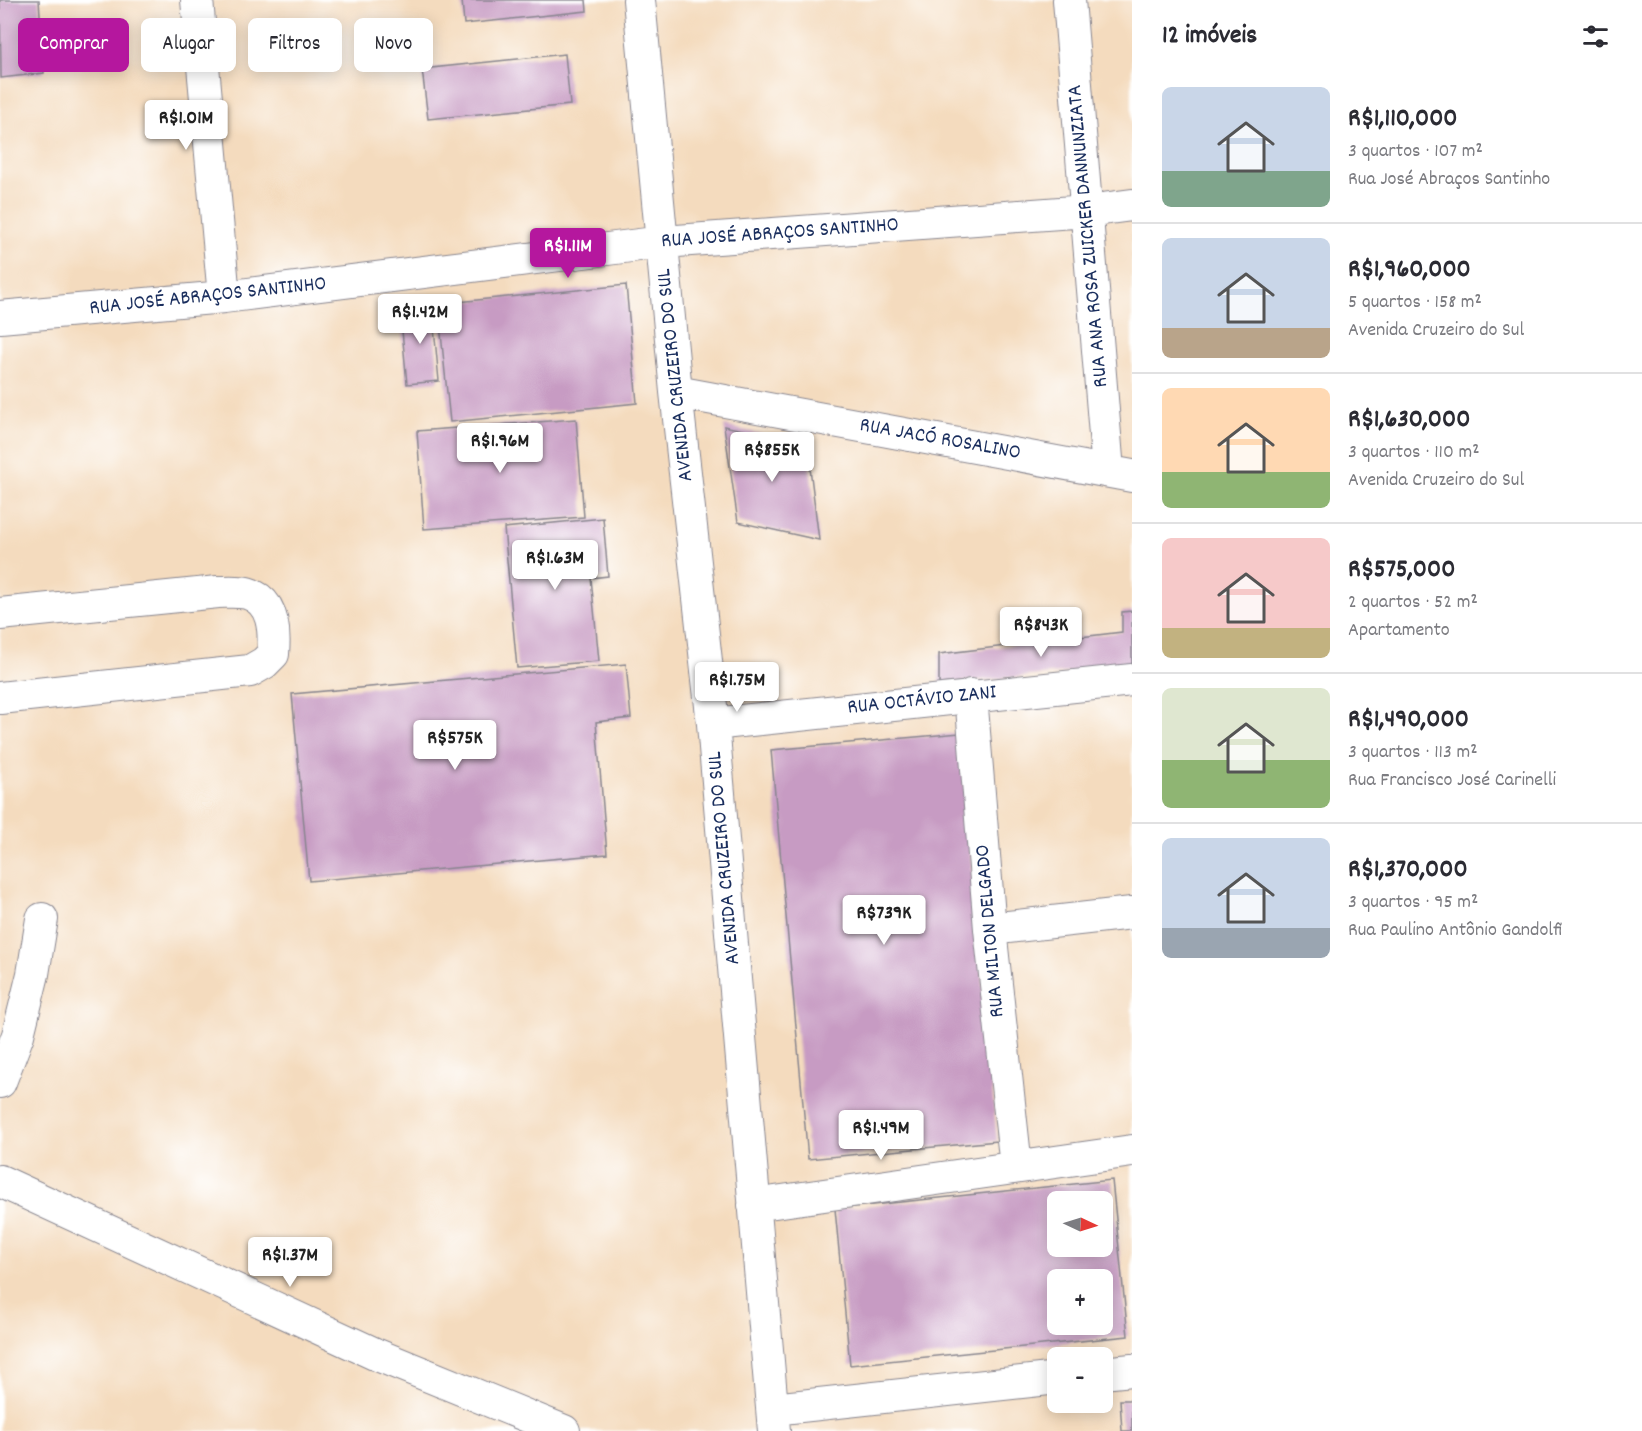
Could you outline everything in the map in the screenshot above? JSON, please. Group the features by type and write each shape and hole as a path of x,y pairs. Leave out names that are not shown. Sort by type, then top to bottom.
{"street":[{"path":"197,0 224,297"},
{"name":"AVENIDA CRUZEIRO DO SUL","path":"639,0 676,392 713,724 773,1420"},
{"name":"RUA ANA ROSA ZUICKER DANNUNZIATA","path":"1069,0 1087,211 1120,474"},
{"name":"RUA JOSÉ ABRAÇOS SANTINHO","path":"0,317 224,297 663,242 1087,211 1132,205"},
{"name":"RUA JACÓ ROSALINO","path":"676,392 1120,474"},
{"path":"0,614 218,592 244,592 256,597 267,610 274,626 273,654 264,663 250,671 0,698"},
{"name":"RUA OCTÁVIO ZANI","path":"713,724 971,695 1132,680"},
{"name":"RUA MILTON DELGADO","path":"971,695 990,929 1016,1167"},
{"path":"990,929 1132,913"},
{"path":"0,1082 9,1031 33,974 42,919"},
{"path":"754,1205 1132,1151"},
{"path":"0,1181 375,1354 564,1431"},
{"path":"1113,1372 1132,1370"},
{"path":"773,1420 1047,1380"}],"building":[{"path":"0,0 39,0 40,18 18,18 18,72 44,73 1,78"},
{"path":"462,0 586,0 587,11 464,24"},
{"path":"565,54 570,105 428,119 422,72 433,72 433,68"},
{"path":"626,285 637,403 450,422 438,304"},
{"path":"432,306 439,381 407,384 400,309"},
{"path":"576,419 584,517 424,529 417,431"},
{"path":"724,426 807,444 819,540 738,522"},
{"path":"603,518 608,576 591,578 599,661 517,668 504,528"},
{"path":"1132,611 1132,667 939,684 939,654 1122,632 1122,612"},
{"path":"626,664 631,718 596,722 607,854 309,881 292,694"},
{"path":"960,733 997,1141 808,1159 771,750"},
{"path":"1112,1180 1128,1336 850,1365 835,1209"},
{"path":"1120,1400 1132,1400 1132,1431 1122,1431"}]}
